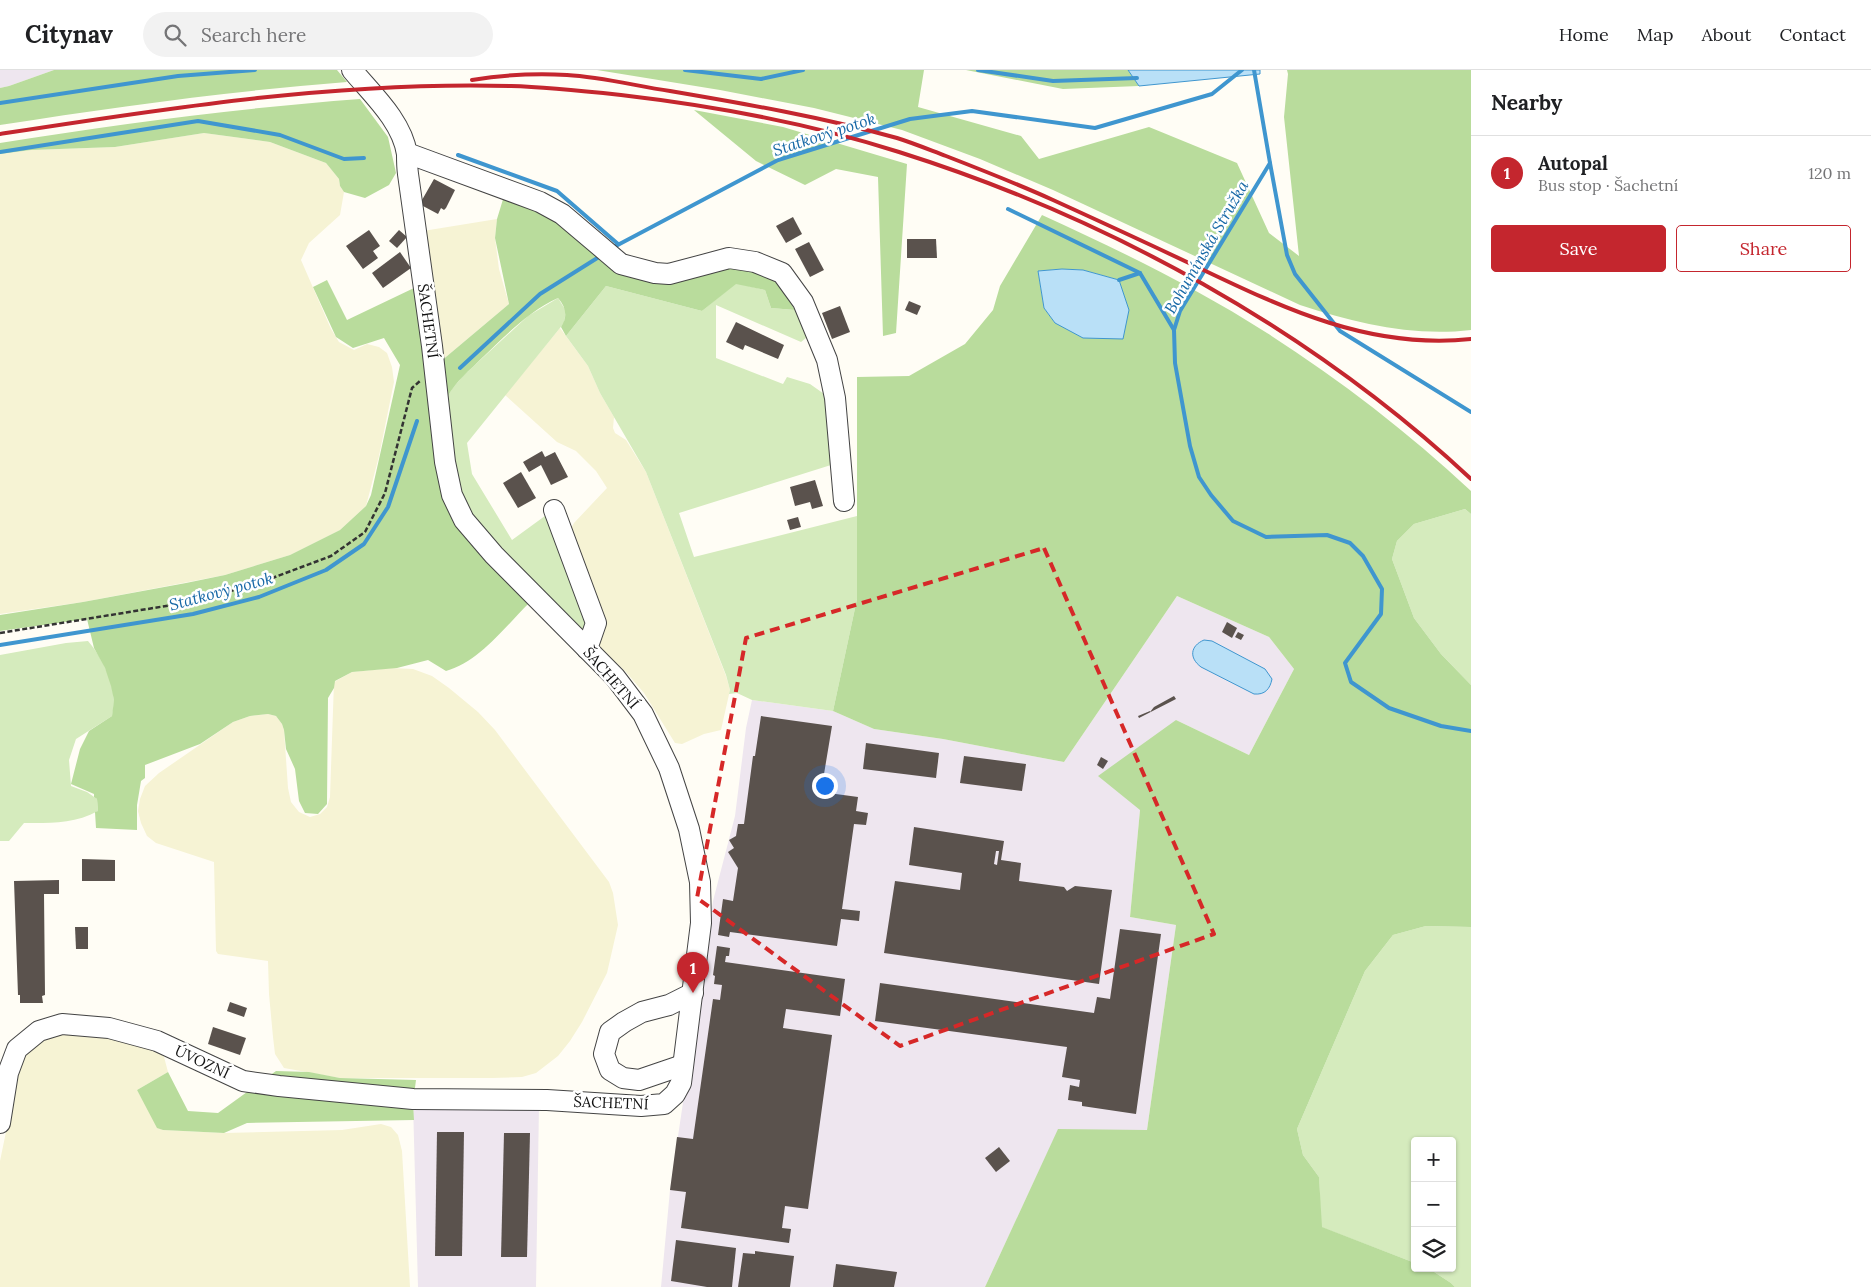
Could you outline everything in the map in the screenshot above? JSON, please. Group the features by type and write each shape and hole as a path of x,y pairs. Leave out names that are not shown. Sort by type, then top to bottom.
{"street":[{"name":"ŠACHETNÍ","path":"352,70 385,109 395,125 406,153 445,462 452,495 464,520 494,555 615,677 643,714 669,768 689,829 700,882 701,923 693,993 681,1083 675,1094 664,1104 641,1106 547,1100 472,1099"},
{"path":"406,153 540,202 562,214 621,264 655,273 669,274 729,258 755,262 782,273 802,302 826,360 835,398 844,501"},
{"path":"554,510 596,622 587,649"},
{"path":"683,1064 639,1080 623,1078 610,1070 604,1054 610,1032 624,1022 642,1012 669,1004 693,993"},
{"name":"ÚVOZNÍ","path":"0,1123 8,1073 17,1049 39,1031 62,1024 109,1028 157,1041 242,1081 413,1098 472,1099"}],"path":[{"path":"0,633 172,605 251,586 331,556 364,532 384,493 412,388 434,369"}],"highlighted area":[{"path":"1044,548 1214,934 900,1046 697,898 746,638"}],"shaded area":[{"path":"0,70 54,70 0,88"},
{"path":"204,133 270,142 326,163 339,179 340,186 344,192 340,215 309,243 301,260 331,329 339,342 354,350 367,344 379,347 387,353 392,367 394,382 379,456 366,506 340,530 290,555 225,575 83,602 0,614 0,154 31,150 115,147"},
{"path":"497,219 495,238 499,269 509,304 440,362 423,231"},
{"path":"560,328 588,366 600,393 614,417 613,428 615,433 626,440 646,472 726,676 730,690 721,730 704,734 682,744 675,743 644,693 625,671 599,647 599,638 570,530 574,523 607,488 596,471 576,451 557,442 505,395"},
{"path":"1177,596 1269,637 1294,669 1249,755 1176,720 1140,810 1130,917 1176,925 1147,1130 1058,1130 985,1287 661,1287 670,1190 713,901 735,816 746,728 752,700 833,711 874,729 943,739 1064,762"},
{"path":"392,668 413,669 432,676 478,712 495,730 609,882 613,893 618,925 607,973 570,1041 558,1056 536,1073 522,1077 492,1078 340,1078 284,1068 275,1054 268,961 218,954 216,951 214,862 156,843 147,836 141,823 138,811 140,799 145,786 159,773 233,722 250,716 268,714 276,716 284,730 288,788 291,802 299,812 310,817 320,814 327,807 330,797 334,682 352,672"},
{"path":"68,1032 113,1036 163,1053 168,1072 137,1090 159,1128 163,1130 224,1133 342,1130 381,1124 391,1127 398,1135 402,1151 410,1287 0,1287 0,1161 22,1054 40,1040"},
{"path":"413,1103 539,1106 536,1287 418,1287"}],"green space":[{"path":"54,70 337,70 347,82 173,100 0,125 0,88"},
{"path":"597,70 924,70 918,107 1021,136 1039,159 1149,127 1237,163 1269,233 1299,256 1284,117 1287,70 1471,70 1471,330 1427,332 1384,327 1300,305 1053,190 980,159 902,130 814,108 720,90"},
{"path":"966,70 1128,70 1139,86 1063,89"},
{"path":"360,99 388,137 396,173 389,185 365,198 344,192 340,186 339,179 326,163 270,142 204,133 115,147 31,150 0,154 0,143 45,136 224,112"},
{"path":"694,110 783,127 907,164 896,333 883,336 878,177 836,169 805,185 756,161"},
{"path":"504,196 560,218 619,266 753,268 775,278 795,310 771,308 765,290 736,284 702,311 606,286 566,336 561,327 565,320 563,305 558,298 547,303 527,317 468,371 448,396 440,362 509,304 495,238 497,219"},
{"path":"1042,215 1156,270 1212,300 1267,333 1320,369 1398,427 1471,491 1471,514 1465,509 1414,524 1397,541 1392,559 1414,618 1441,654 1471,685 1471,927 1426,926 1393,935 1365,971 1297,1129 1303,1155 1319,1177 1322,1227 1411,1261 1411,1272 1434,1272 1455,1287 985,1287 1058,1129 1147,1130 1176,925 1130,917 1140,810 1098,776 1176,720 1249,755 1294,669 1269,637 1177,596 1064,762 943,739 874,729 833,711 857,599 857,377 909,376 965,344 993,310 1000,286","holes":["1083,270 1119,280 1055,323 1044,308 1038,271"]},
{"path":"327,280 347,320 414,288 439,466 529,603 491,643 470,660 446,671 428,660 397,668 352,672 335,681 334,688 328,698 327,804 318,814 305,813 299,801 295,769 286,749 282,724 276,716 268,714 250,716 233,722 200,744 145,765 145,778 141,781 137,805 137,830 96,828 95,812 98,811 97,799 94,797 94,794 71,784 80,749 89,731 112,716 114,700 105,668 94,648 87,619 0,631 0,615 83,602 225,575 290,555 340,530 366,506 371,495 400,365 384,338 353,348 336,337 313,287"},
{"path":"736,283 765,290 771,308 795,310 811,334 801,342 716,305 716,358 783,384 787,377 810,384 827,396 831,465 679,513 694,557 857,516 857,599 833,711 752,700 737,693 729,694 730,690 726,675 646,472 600,393 588,366 566,336 606,286 702,311"},
{"path":"558,298 566,311 564,323 467,443 472,474 512,540 549,513 578,578 587,634 494,541 478,524 465,505 455,476 447,406 448,396 463,376 528,316"},
{"path":"1465,509 1471,514 1471,685 1441,654 1414,618 1392,559 1397,541 1414,524"},
{"path":"88,641 102,661 109,676 114,700 113,710 112,716 76,739 69,760 71,786 87,792 97,799 98,811 71,821 24,823 9,841 0,841 0,655"},
{"path":"1426,926 1471,927 1471,1287 1455,1287 1434,1272 1456,1272 1456,1137 1411,1137 1411,1261 1321,1227 1319,1177 1303,1155 1297,1129 1365,971 1393,935"},
{"path":"276,1071 309,1072 340,1078 416,1080 413,1103 414,1120 247,1123 224,1133 163,1130 157,1128 137,1090 168,1072 188,1111 218,1113"}],"water":[{"path":"1128,70 1260,70 1260,74 1139,86"},
{"path":"1083,270 1119,280 1129,310 1123,339 1083,338 1055,323 1044,308 1038,271"},
{"path":"1204,640 1212,641 1265,669 1272,679 1270,686 1264,692 1254,694 1201,667 1194,660 1193,652 1196,645"}],"building":[{"path":"434,179 455,190 446,208 444,210 441,208 438,214 423,206 422,200"},
{"path":"793,217 802,234 786,243 776,226"},
{"path":"369,230 380,246 373,251 378,258 363,269 346,246"},
{"path":"399,230 407,237 397,248 389,241"},
{"path":"907,239 936,239 937,258 907,258"},
{"path":"809,242 824,270 810,277 795,249"},
{"path":"400,252 411,268 383,288 372,273"},
{"path":"909,301 921,306 917,315 905,310"},
{"path":"840,306 850,332 832,339 822,313"},
{"path":"736,322 784,345 778,359 745,345 743,350 726,342"},
{"path":"542,451 545,457 555,452 568,477 551,485 541,465 529,472 523,462"},
{"path":"521,472 536,498 518,508 503,483"},
{"path":"815,480 823,506 812,509 810,502 795,506 790,487"},
{"path":"798,517 801,527 790,530 787,520"},
{"path":"1227,622 1237,628 1232,638 1222,632"},
{"path":"1238,632 1244,635 1241,640 1235,637"},
{"path":"1174,696 1176,699 1139,718 1138,716 1150,712 1154,707"},
{"path":"761,716 832,726 821,792 858,797 856,811 868,813 866,825 854,824 842,909 860,911 859,921 841,919 837,946 730,932 729,937 718,935 723,899 733,901 738,868 728,852 734,848 729,840 736,836 738,824 744,824 753,756 755,756"},
{"path":"866,743 939,753 936,778 863,769"},
{"path":"964,756 1026,764 1022,791 960,783"},
{"path":"1101,757 1108,761 1103,769 1097,765"},
{"path":"914,827 1004,841 1001,860 1021,863 1019,881 1064,887 1067,891 1075,886 1112,890 1099,984 884,953 895,881 960,890 962,873 909,865","holes":["996,851 999,851 997,865 994,864"]},
{"path":"82,859 115,860 115,881 82,881"},
{"path":"59,880 59,894 44,894 45,995 42,996 43,1003 20,1003 20,995 18,995 14,881"},
{"path":"75,927 88,927 88,949 76,949"},
{"path":"1120,929 1161,934 1136,1114 1082,1106 1082,1102 1068,1100 1070,1085 1079,1087 1080,1080 1062,1077 1067,1047 875,1021 880,983 1094,1013 1097,997 1110,999"},
{"path":"717,946 730,948 729,956 726,956 725,962 845,979 840,1016 786,1009 783,1028 832,1035 808,1209 785,1206 782,1228 791,1229 789,1243 681,1228 686,1192 670,1190 677,1137 693,1139 713,999 720,1000 722,985 714,984 715,976 713,975"},
{"path":"230,1002 247,1008 244,1017 227,1011"},
{"path":"213,1027 246,1038 240,1055 208,1044"},
{"path":"437,1132 464,1132 462,1256 435,1256"},
{"path":"504,1133 530,1133 527,1257 501,1257"},
{"path":"999,1147 1010,1161 996,1172 985,1158"},
{"path":"676,1240 736,1248 732,1287 707,1287 671,1281"},
{"path":"755,1251 794,1256 790,1287 738,1287 743,1253 755,1254"},
{"path":"836,1264 897,1272 894,1287 833,1287"}],"waterway":[{"path":"0,103 178,76 255,70"},
{"path":"685,70 761,79 803,70"},
{"path":"978,70 1053,81 1137,78"},
{"name":"Statkový potok","path":"612,248 778,160 910,119 972,111 1095,128 1212,94 1242,70"},
{"name":"Bohumínská Stružka","path":"1254,70 1270,163 1180,311 1174,330 1175,363 1190,446 1199,477 1211,495 1233,521 1266,537 1327,535 1350,543 1363,556 1382,589 1381,614 1345,663 1351,682 1389,708 1441,726 1471,731"},
{"path":"0,152 198,121 280,135 344,159 364,158"},
{"path":"458,155 557,191 618,244"},
{"path":"1270,163 1287,255 1295,274 1340,331 1471,412"},
{"path":"1008,209 1140,273 1174,330"},
{"name":"Statkový potok","path":"460,368 540,294 602,255"},
{"path":"1119,280 1140,273"},
{"name":"Statkový potok","path":"0,645 193,614 259,597 326,570 364,544 388,507 417,421"}],"railway":[{"path":"472,80 531,74 593,78 755,106 869,130 909,142 1040,194 1258,295 1326,322 1396,338 1433,341 1471,339"},
{"path":"0,134 254,98 318,92 447,86 566,89 621,95 727,110 831,132 899,152 977,179 1054,210 1129,245 1203,284 1274,327 1343,374 1409,425 1471,479"}],"place":[{"name":"Autopal","path":"693,993"}]}
